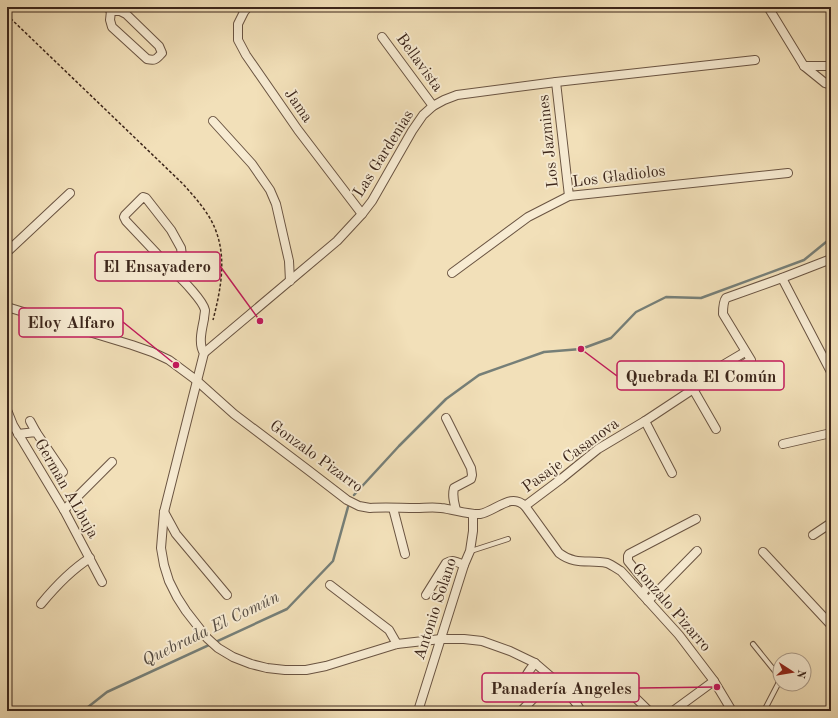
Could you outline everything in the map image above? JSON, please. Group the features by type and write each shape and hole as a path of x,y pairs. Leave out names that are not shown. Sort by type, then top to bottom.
{"street":[{"name":"Jama","path":"248,7 238,24 238,40 246,55 298,130 362,214"},
{"path":"768,7 804,66 831,85"},
{"path":"109,9 126,14 160,46 162,53 156,60 147,59 112,27 109,9"},
{"name":"Bellavista","path":"382,37 433,106"},
{"name":"Las Gardenias","path":"204,353 337,241 372,201 412,131 423,115 433,106 444,100 457,95 556,82 755,60"},
{"path":"804,66 831,66"},
{"name":"Los Jazmines","path":"556,82 569,196"},
{"path":"213,121 252,164 270,190 276,204 289,261 290,280"},
{"name":"Los Gladiolos","path":"452,273 528,217 569,196 788,173"},
{"path":"7,252 70,193"},
{"path":"176,274 181,270 183,263 181,248 171,230 146,198 143,197 125,215 124,217 126,221 176,274 182,278 202,302 205,310 201,341 204,353 164,512 162,554 169,581 177,597 189,616 207,638 218,648 233,657 251,664 285,670 306,670 326,666 397,644 441,639 482,641 510,651 535,663 563,687 582,711"},
{"path":"716,376 728,374 751,360 723,314 724,300 831,258"},
{"path":"782,278 831,372"},
{"name":"Gonzalo Pizarro","path":"7,307 132,345 169,360 196,380 234,414 347,500 359,506 370,508 440,508 480,514 506,502 519,502 525,506 558,553 564,558 574,561 607,563 613,565 621,571 679,635 714,681 732,711"},
{"path":"716,376 723,365 745,352"},
{"name":"Pasaje Casanova","path":"525,506 598,449 716,376"},
{"path":"693,389 716,429"},
{"name":"German ALbuja","path":"7,410 10,427 18,434 64,510 102,582"},
{"path":"446,418 471,468 472,475 471,479 454,488 453,497 456,510"},
{"path":"30,421 63,472"},
{"path":"645,421 672,472"},
{"path":"18,434 36,432"},
{"path":"783,444 831,433"},
{"path":"64,510 112,462"},
{"path":"393,508 405,554"},
{"path":"164,512 176,534 227,595"},
{"name":"Antonio Solano","path":"418,711 464,565 470,551 473,531 473,514"},
{"path":"642,594 647,587 646,583 628,560 629,554 696,518"},
{"path":"813,535 831,523"},
{"path":"648,601 697,551"},
{"path":"763,552 831,624"},
{"path":"41,604 82,563 90,558"},
{"path":"426,595 446,563 454,560 464,565"},
{"path":"330,585 389,630 397,644"},
{"path":"534,697 525,688 524,681 535,663"},
{"path":"615,678 649,711"},
{"path":"673,711 714,681"},
{"path":"520,711 548,684"}],"lane":[{"path":"470,551 508,539"},
{"path":"753,644 778,675 779,679 778,684 764,711"}],"path":[{"path":"7,15 183,184 209,216 221,247 223,264 218,298 211,325"}],"waterway":[{"name":"Quebrada El Común","path":"354,495 399,446 446,399 479,375 544,352 581,349 611,338 636,312 666,297 701,298 804,260 831,238"},
{"name":"Quebrada El Común","path":"83,711 107,692 287,609 333,561 348,507"}],"place":[{"name":"El Ensayadero","path":"260,321"},
{"name":"Quebrada El Común","path":"581,349"},
{"name":"Eloy Alfaro","path":"176,365"},
{"name":"Panadería Angeles","path":"717,687"}]}
